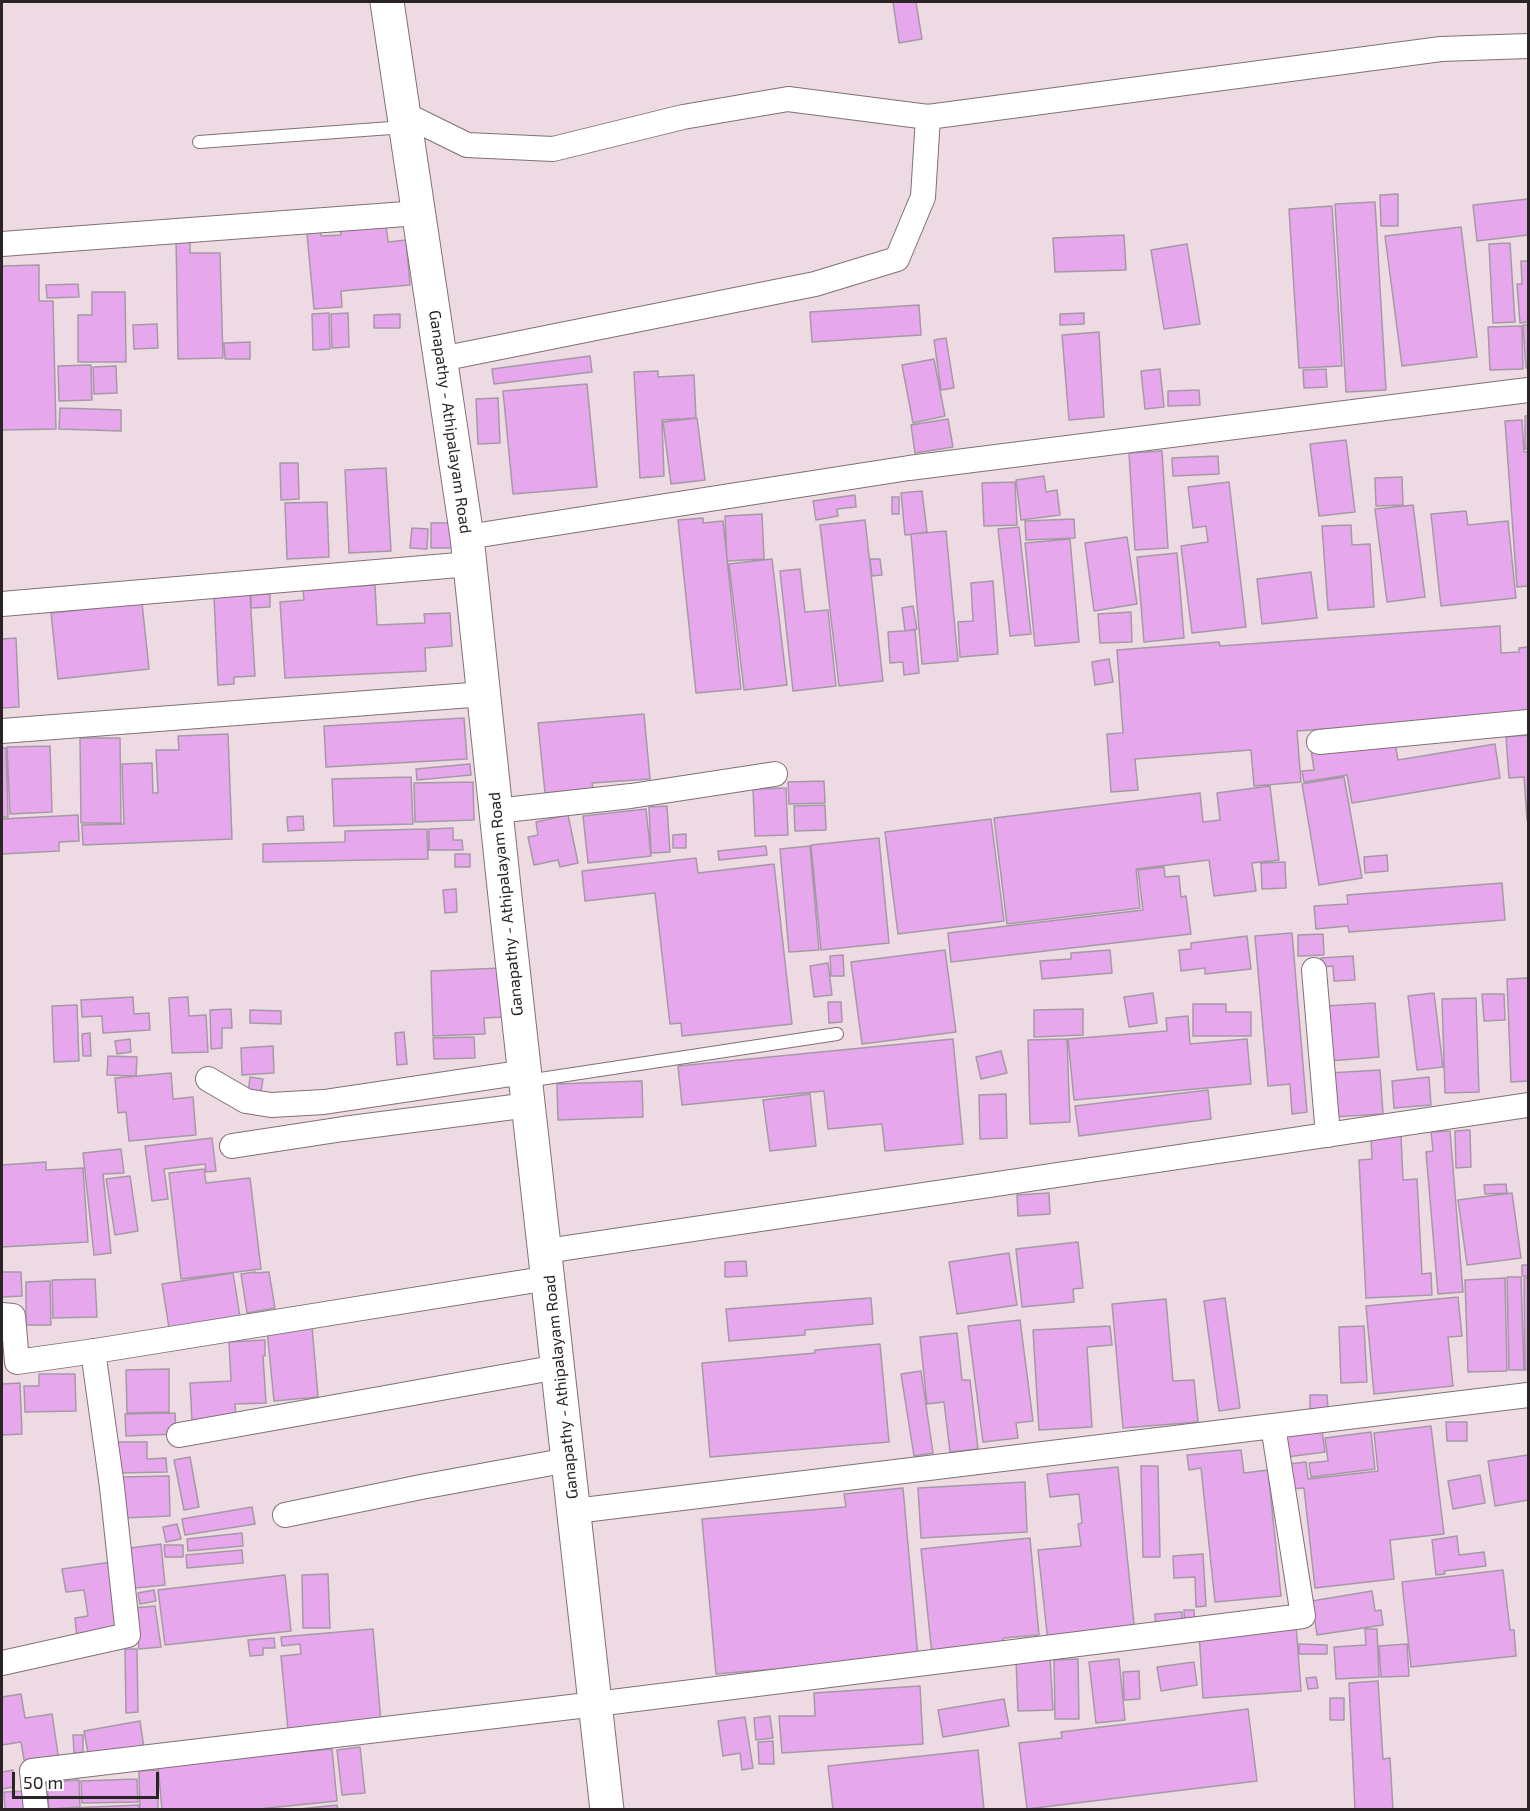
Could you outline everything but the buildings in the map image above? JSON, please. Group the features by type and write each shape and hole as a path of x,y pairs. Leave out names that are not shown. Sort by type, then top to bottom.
{"main road":[{"name":"Ganapathy - Athipalayam Road","path":"387,2 469,551 607,1809"}],"street":[{"path":"405,120 467,145 553,149 683,117 788,99 928,117 1441,49 1528,46"},
{"path":"441,359 815,284 897,259 923,197 928,117"},
{"path":"2,244 419,213"},
{"path":"2,604 469,551 909,468 1528,390"},
{"path":"2,731 484,694"},
{"path":"1319,742 1528,722"},
{"path":"496,811 631,796 775,774"},
{"path":"1314,970 1328,1135"},
{"path":"208,1079 246,1101 272,1105 527,1086"},
{"path":"232,1146 355,1128 527,1086"},
{"path":"2,1315 13,1316 17,1362 93,1351 547,1264 1328,1135 1528,1105"},
{"path":"2,1662 128,1635 112,1487 93,1351"},
{"path":"179,1435 558,1367"},
{"path":"574,1511 1528,1395"},
{"path":"36,1809 32,1771 1303,1616 1273,1426"},
{"path":"285,1515 568,1460"}],"lane":[{"path":"199,142 405,120"},
{"path":"527,1086 837,1034"}]}
